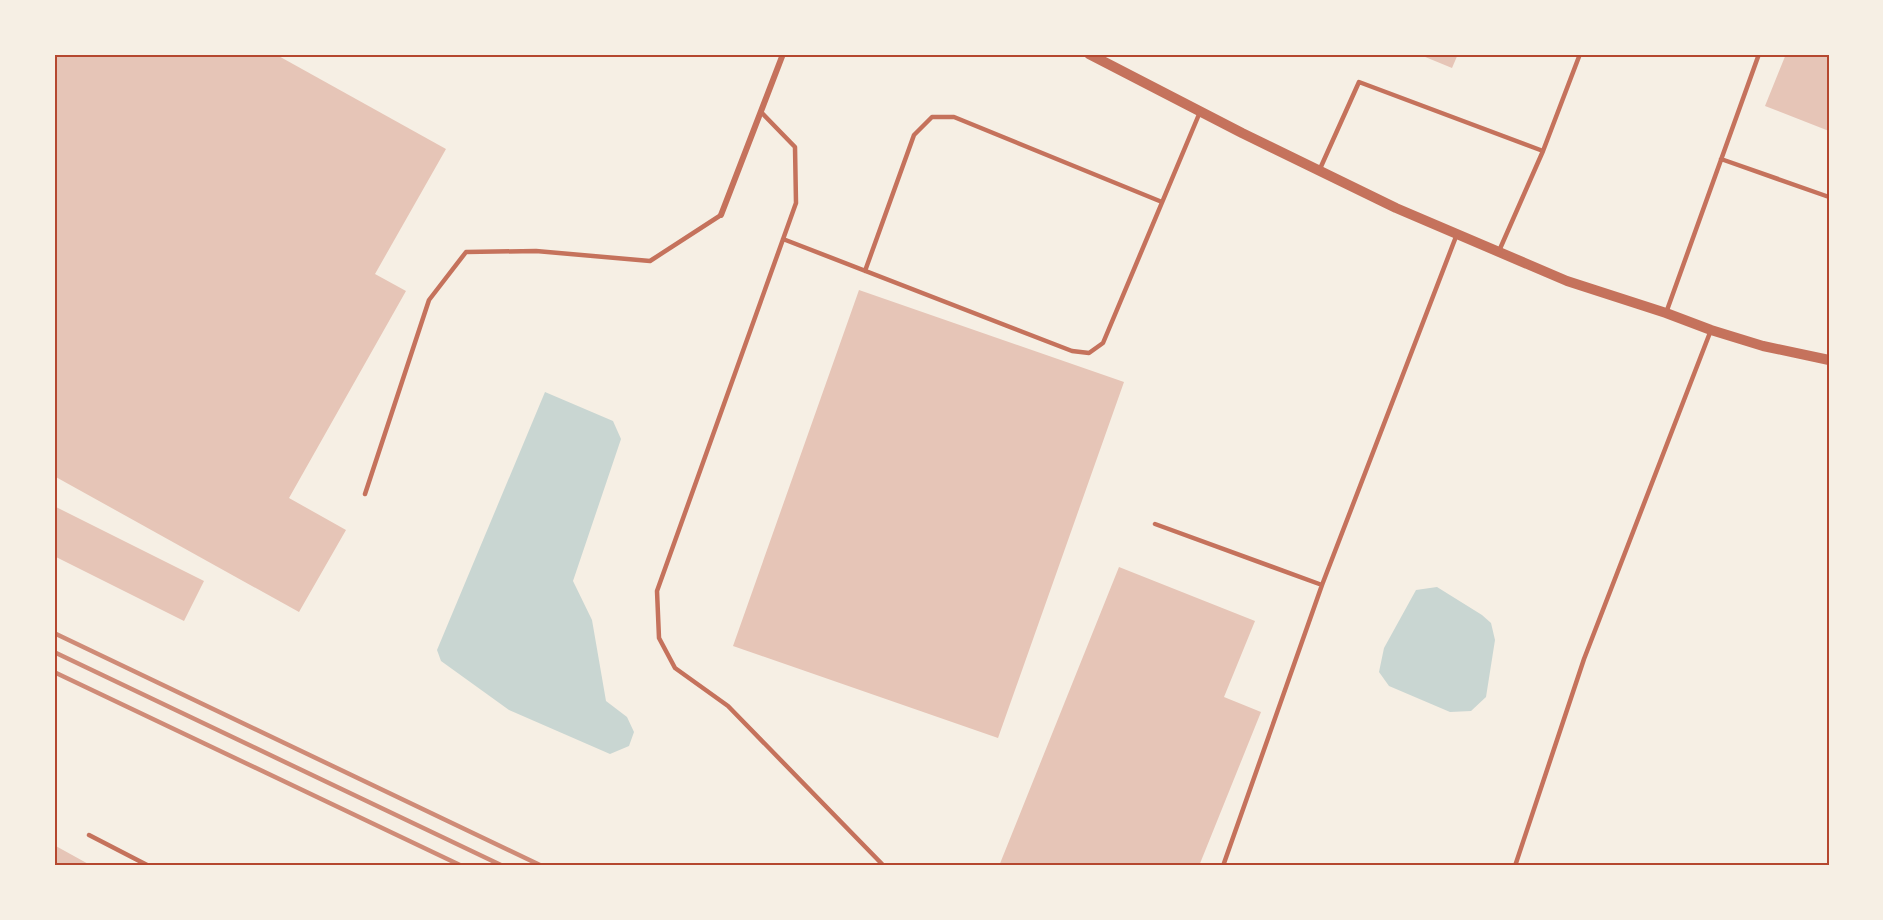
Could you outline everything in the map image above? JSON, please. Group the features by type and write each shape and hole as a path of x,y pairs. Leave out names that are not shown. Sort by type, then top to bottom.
{"street":[{"path":"721,215 783,54"},
{"path":"1089,54 1200,112 1396,208 1567,281 1763,346 1829,360"}],"lane":[{"path":"1499,252 1580,54"},
{"path":"1666,313 1759,54"},
{"path":"1319,171 1359,82 1542,151"},
{"path":"761,111 795,147 796,203 657,591 659,638 675,668 728,706 882,864"},
{"path":"783,239 1072,351 1089,353 1103,343 1200,112"},
{"path":"865,271 914,135 932,117 954,117 1162,202"},
{"path":"1721,159 1829,196"},
{"path":"365,494 429,300 466,252 536,251 650,261 721,215"},
{"path":"1222,866 1322,585 1457,234"},
{"path":"1515,866 1584,659 1711,330"},
{"path":"1155,524 1322,585"},
{"path":"89,835 148,866"}],"shaded area":[{"path":"545,392 613,421 621,439 573,581 592,620 606,701 627,717 634,732 629,746 610,754 509,710 441,661 437,650"},
{"path":"1437,587 1491,623 1495,640 1486,697 1471,711 1450,712 1389,686 1379,672 1384,648 1416,590"}],"building":[{"path":"54,54 275,54 446,149 375,274 406,291 289,498 346,530 299,612 54,476"},
{"path":"1418,54 1458,54 1452,68"},
{"path":"1786,54 1829,54 1829,131 1765,106"},
{"path":"859,290 1124,382 998,738 733,646"},
{"path":"54,506 204,581 184,621 54,556"},
{"path":"1119,567 1255,621 1224,697 1261,712 1199,866 999,866"},
{"path":"54,845 92,866 54,866"}],"railway":[{"path":"54,633 542,866"},
{"path":"54,652 503,866"},
{"path":"54,672 462,866"}]}
